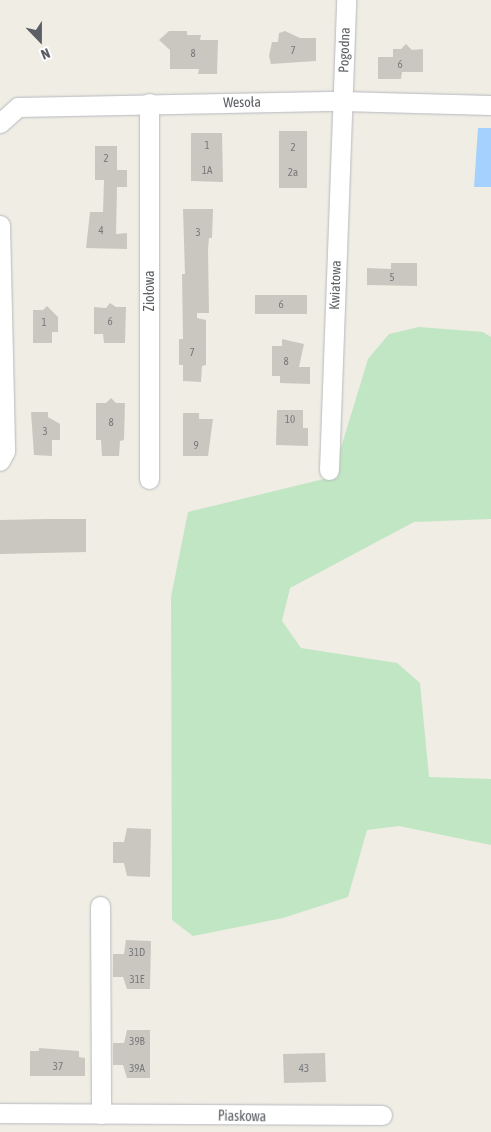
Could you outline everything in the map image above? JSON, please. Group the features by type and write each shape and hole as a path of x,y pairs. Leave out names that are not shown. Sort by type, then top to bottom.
{"street":[{"name":"Pogodna","path":"342,101 346,0"},
{"name":"Wesoła","path":"0,123 18,106 342,101 491,105"},
{"name":"Kwiatowa","path":"329,470 342,101"},
{"name":"Ziołowa","path":"149,103 149,479"},
{"path":"0,225 5,451 0,461"},
{"path":"100,906 101,1114"},
{"name":"Piaskowa","path":"0,1113 101,1114 286,1124 382,1115"}],"green space":[{"path":"419,327 483,332 491,337 491,519 414,522 290,588 282,621 301,648 397,663 420,683 429,777 491,779 491,845 399,826 367,830 348,897 283,918 193,936 172,920 171,597 188,512 332,477 368,359 389,334"}],"water":[{"path":"478,128 491,128 491,187 474,187"}],"building":[{"path":"169,31 187,31 187,35 201,35 200,40 218,40 217,74 198,74 199,69 170,69 170,50 159,40"},
{"path":"285,31 300,38 316,38 316,61 271,64 269,56 272,42 278,42 279,33"},
{"path":"406,44 412,50 423,49 423,72 402,72 401,79 378,79 378,57 393,57 393,49 401,49"},
{"path":"279,131 307,131 307,188 279,188"},
{"path":"191,133 222,133 223,182 191,181"},
{"path":"95,146 117,146 117,170 127,170 127,187 117,187 116,234 127,233 127,249 86,248 90,212 103,212 104,180 95,180"},
{"path":"183,209 213,209 212,238 209,238 208,250 209,313 197,313 197,318 206,320 206,365 202,366 201,382 183,381 183,365 179,365 179,339 183,339 182,274 185,274"},
{"path":"391,263 417,263 417,286 367,285 367,268 391,269"},
{"path":"255,295 307,295 307,314 255,314"},
{"path":"110,303 116,307 126,307 125,343 104,343 103,334 94,334 94,307 106,308"},
{"path":"47,306 58,317 58,332 52,332 52,343 33,343 33,310 43,310"},
{"path":"282,339 304,344 299,367 310,367 310,384 280,383 280,376 272,376 272,346 282,346"},
{"path":"111,398 116,403 125,403 124,440 120,441 119,456 102,456 101,440 96,440 96,403 106,403"},
{"path":"277,410 303,410 303,428 308,428 308,446 276,445"},
{"path":"31,412 48,412 48,417 60,424 60,440 52,440 52,456 34,455"},
{"path":"183,413 199,413 199,419 213,419 208,456 183,456"},
{"path":"86,519 86,552 0,554 0,520"},
{"path":"127,828 151,829 150,877 127,876 124,863 113,863 113,842 124,842"},
{"path":"126,940 151,941 150,989 127,989 123,977 113,977 113,954 124,954"},
{"path":"127,1030 150,1030 150,1078 127,1078 123,1065 113,1065 113,1043 124,1043"},
{"path":"39,1048 79,1051 79,1057 85,1058 85,1076 30,1076 30,1051 39,1051"},
{"path":"325,1053 326,1082 284,1083 283,1054"}]}
